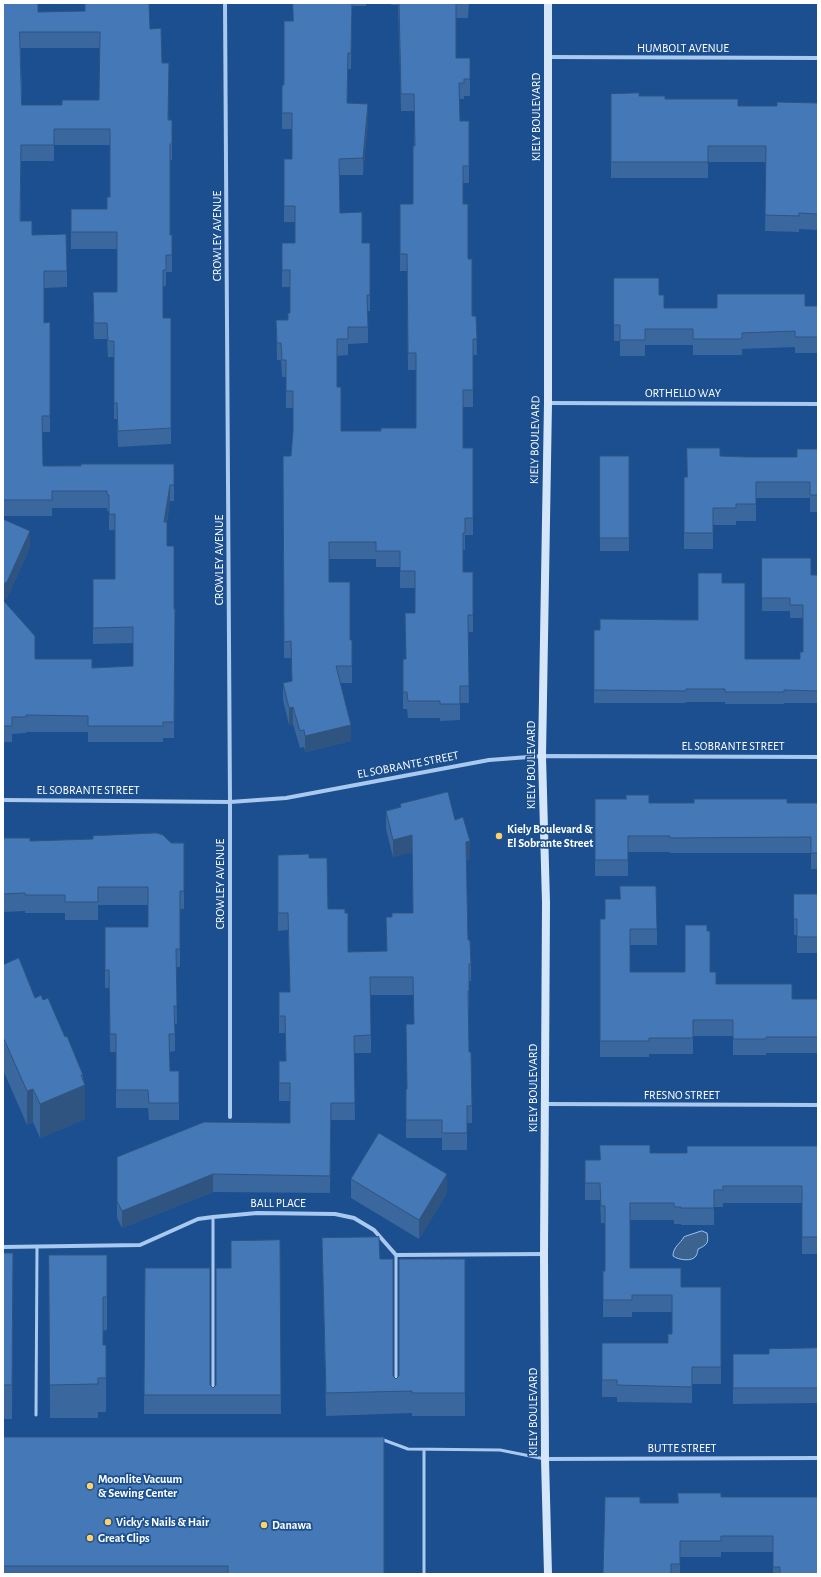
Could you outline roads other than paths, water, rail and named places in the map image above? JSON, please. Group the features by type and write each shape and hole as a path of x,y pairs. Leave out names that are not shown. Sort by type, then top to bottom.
{"main road":[{"name":"KIELY BOULEVARD","path":"548,3 548,403 542,756 546,903 544,1254 545,1459 548,1574"}],"street":[{"name":"CROWLEY AVENUE","path":"226,3 230,1117"},
{"name":"HUMBOLT AVENUE","path":"548,57 818,58"},
{"name":"ORTHELLO WAY","path":"548,403 818,404"},
{"name":"EL SOBRANTE STREET","path":"3,800 230,802 286,798 489,760 542,756 818,757"},
{"name":"FRESNO STREET","path":"546,1104 818,1105"},
{"name":"BALL PLACE","path":"3,1247 140,1245 198,1219 257,1213 335,1214 354,1218 374,1230 396,1255"},
{"path":"396,1255 544,1254"},
{"name":"BUTTE STREET","path":"545,1459 818,1458"}],"lane":[{"path":"213,1217 213,1397"},
{"path":"36,1415 37,1247"},
{"path":"396,1255 396,1391"},
{"path":"374,1439 382,1439 408,1449 500,1450 545,1459"},
{"path":"424,1449 424,1574"}],"water":[{"path":"702,1231 707,1233 708,1239 705,1245 698,1249 694,1258 685,1260 678,1259 673,1256 675,1248 684,1237"}],"place":[{"name":"Kiely Boulevard & El Sobrante Street","path":"499,836"},
{"name":"Moonlite Vacuum & Sewing Center","path":"90,1486"},
{"name":"Vicky’s Nails & Hair","path":"108,1522"},
{"name":"Danawa","path":"264,1525"},
{"name":"Great Clips","path":"90,1538"}]}
